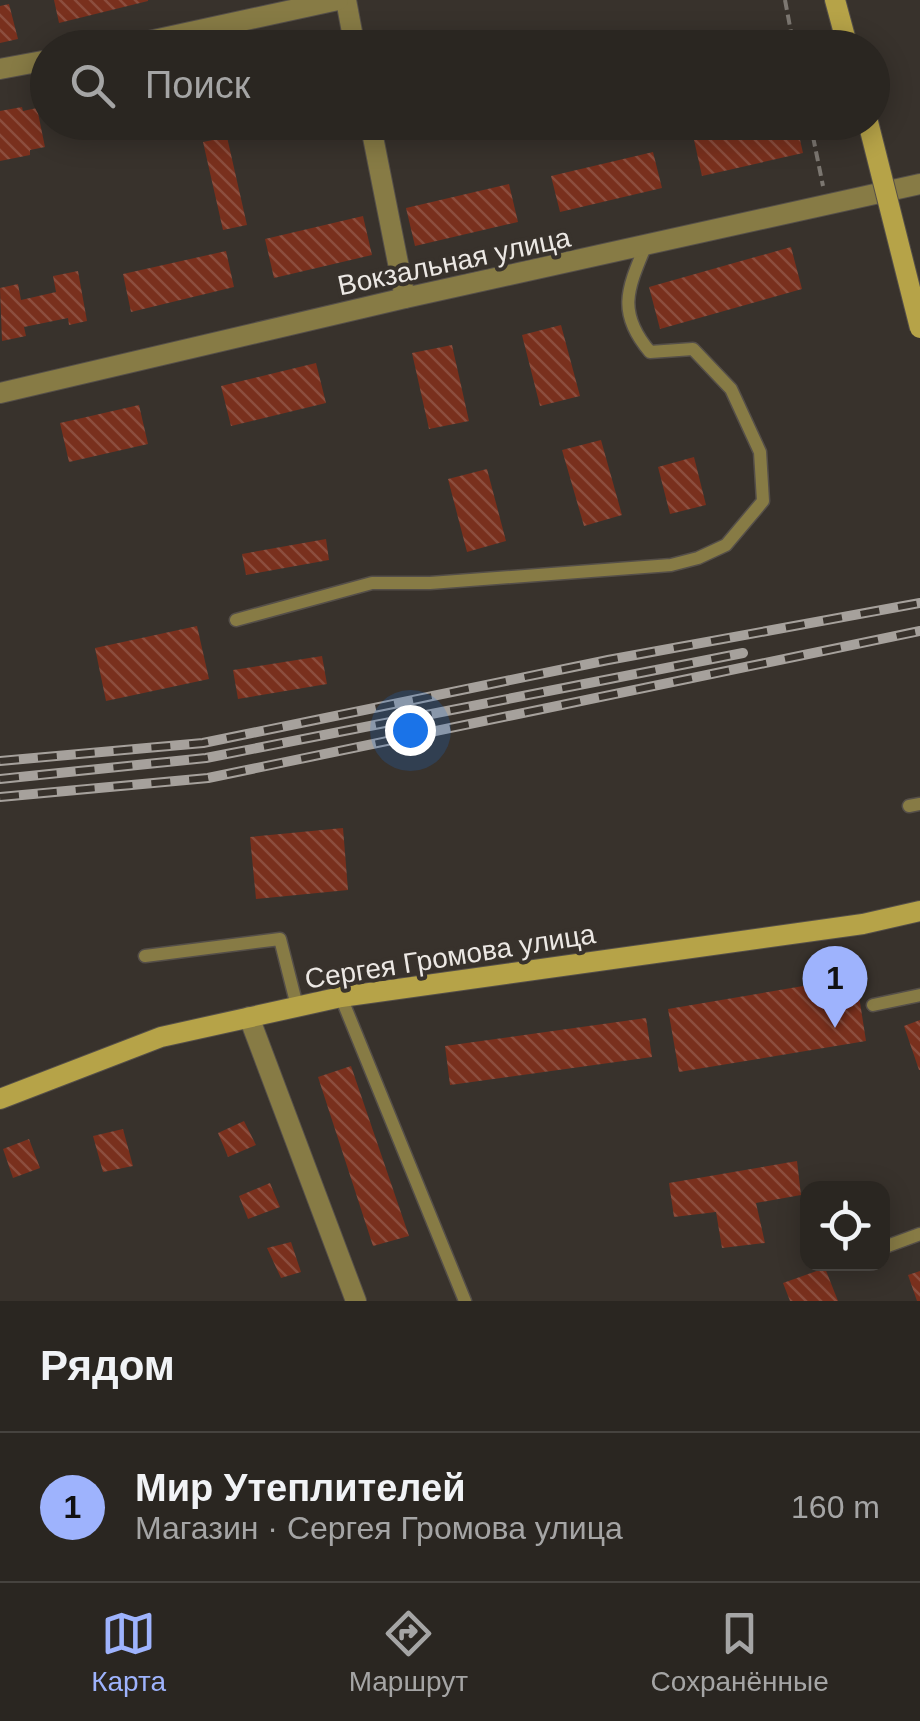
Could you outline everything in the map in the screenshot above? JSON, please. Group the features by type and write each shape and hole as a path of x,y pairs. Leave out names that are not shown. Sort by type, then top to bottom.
{"street":[{"path":"200,30 338,0"},
{"path":"346,0 352,30"},
{"path":"834,0 843,30"},
{"path":"842,26 851,0"},
{"path":"0,69 30,63"},
{"path":"374,140 406,298"},
{"path":"873,140 920,328"},
{"name":"Вокзальная улица","path":"0,393 920,184"},
{"name":"Сергея Громова улица","path":"0,1099 160,1037 341,997 863,924 920,911"},
{"path":"248,1017 356,1301"}],"lane":[{"path":"236,620 372,583 487,580 671,565 726,545 744,528 763,500 760,452 731,389 693,349 650,352 631,330 628,288 645,248"},
{"path":"145,956 280,939 298,1006"},
{"path":"872,1004 920,995"},
{"path":"341,997 465,1301"},
{"path":"890,1245 920,1234"}],"path":[{"path":"785,0 791,30"},
{"path":"814,140 827,206"}],"building":[{"path":"54,0 148,0 148,1 59,23"},
{"path":"9,4 18,39 0,43 0,6"},
{"path":"30,110 30,140 44,140 45,147 30,150 30,155 0,161 0,111"},
{"path":"228,140 247,225 223,230 203,142"},
{"path":"694,140 800,140 803,153 702,176"},
{"path":"653,152 662,188 560,212 551,176"},
{"path":"509,184 518,222 415,246 406,208"},
{"path":"363,216 372,255 274,278 265,239"},
{"path":"791,247 802,289 660,329 649,287"},
{"path":"226,251 234,287 131,312 123,274"},
{"path":"78,271 87,321 69,325 68,318 24,327 26,336 2,341 0,288 18,284 21,300 56,292 53,276"},
{"path":"561,325 580,396 540,406 522,335"},
{"path":"452,345 469,421 429,429 412,353"},
{"path":"316,363 326,403 231,426 221,386"},
{"path":"139,405 148,444 69,462 60,423"},
{"path":"601,440 622,515 584,526 562,450"},
{"path":"694,457 706,505 670,514 658,467"},
{"path":"487,469 506,541 467,552 448,479"},
{"path":"326,539 329,560 246,575 242,554"},
{"path":"197,626 209,679 106,701 95,648"},
{"path":"322,656 327,684 238,699 233,670"},
{"path":"343,828 348,890 256,899 250,837"},
{"path":"856,977 866,1041 679,1072 668,1009"},
{"path":"646,1018 652,1057 450,1085 445,1046"},
{"path":"920,1020 920,1070 919,1070 904,1026"},
{"path":"351,1066 409,1236 373,1246 318,1077"},
{"path":"244,1121 256,1145 228,1157 218,1133"},
{"path":"123,1129 133,1166 103,1172 93,1136"},
{"path":"29,1139 40,1168 13,1178 3,1149"},
{"path":"797,1161 800,1195 756,1203 765,1243 722,1248 716,1212 674,1217 669,1183"},
{"path":"270,1183 280,1207 248,1219 239,1196"},
{"path":"291,1242 301,1272 281,1278 267,1248"},
{"path":"826,1271 838,1301 790,1301 783,1283"},
{"path":"920,1271 920,1301 917,1301 908,1275"}],"railway":[{"path":"0,761 203,743 608,660 920,603"},
{"path":"0,797 208,778 920,631"},
{"path":"0,779 206,758 743,653"}],"place":[{"name":"Мир Утеплителей","path":"835,1028"}]}
